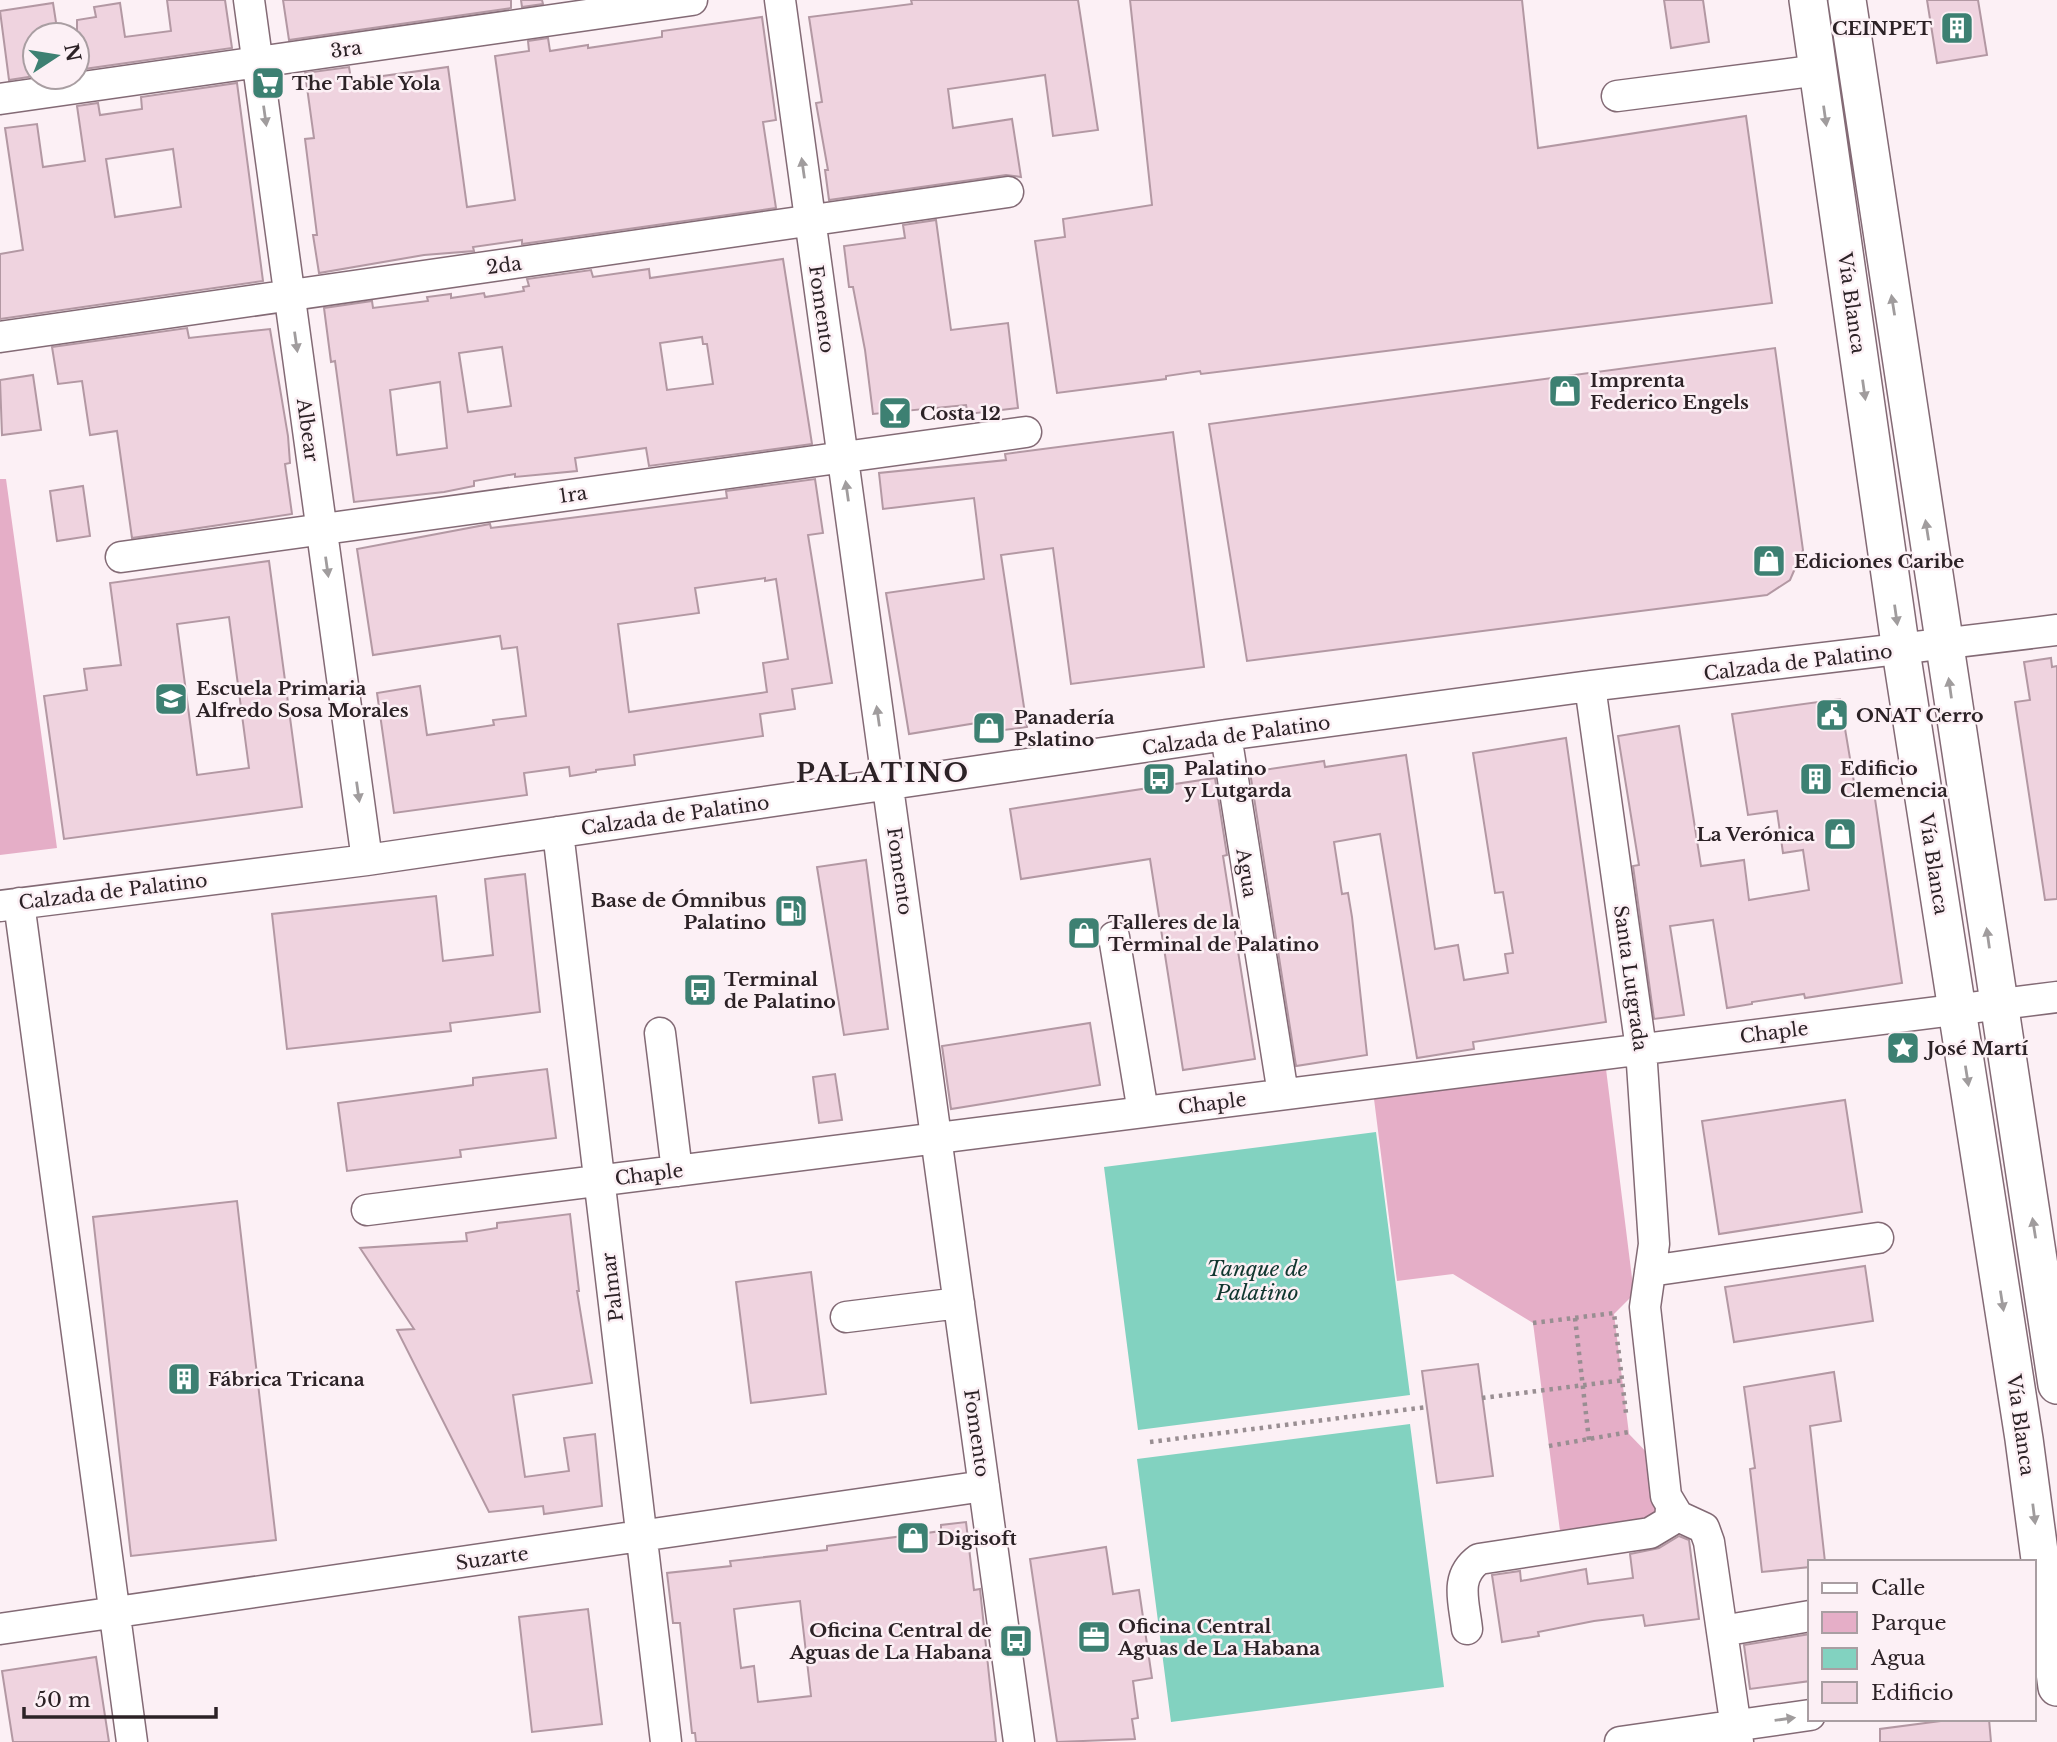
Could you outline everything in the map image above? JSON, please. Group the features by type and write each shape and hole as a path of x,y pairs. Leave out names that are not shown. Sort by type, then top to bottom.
{"main road":[{"name":"Vía Blanca","path":"1808,0 1901,650 2014,1374 2051,1683"},
{"name":"Vía Blanca","path":"1847,0 2056,1374"}],"street":[{"name":"Albear","path":"250,0 367,860"},
{"name":"3ra","path":"0,99 692,0"},
{"name":"Fomento","path":"780,0 1019,1742"},
{"path":"1617,96 1819,70"},
{"name":"2da","path":"0,337 1008,192"},
{"name":"1ra","path":"121,557 1026,432"},
{"name":"Calzada de Palatino","path":"9,905 367,860 1590,686 1944,646 2057,630"},
{"name":"Santa Lutgrada","path":"1590,686 1641,1049 1654,1244 1645,1307 1666,1496 1671,1508"},
{"name":"Agua","path":"1226,736 1283,1094"},
{"name":"Palmar","path":"558,832 666,1742"},
{"path":"9,905 132,1742"},
{"path":"1114,937 1143,1112"},
{"name":"Chaple","path":"367,1210 2057,997"},
{"path":"660,1033 677,1171"},
{"path":"1650,1271 1878,1238"},
{"path":"846,1317 958,1303"},
{"path":"2014,1374 2056,1374"},
{"name":"Suzarte","path":"0,1629 984,1486"},
{"path":"1467,1629 1461,1580 1467,1568 1479,1559 1650,1533 1670,1521 1671,1508"},
{"path":"1671,1508 1678,1516 1704,1528 1709,1542 1737,1734"},
{"path":"1722,1631 1808,1616"},
{"path":"1620,1742 1737,1734 1808,1716"}],"path":[{"path":"1533,1323 1614,1313 1629,1434 1549,1446"},
{"path":"1575,1318 1589,1440"},
{"path":"1482,1398 1653,1376"},
{"path":"1150,1442 1426,1407"}],"green space":[{"path":"0,479 6,479 57,848 0,855"},
{"path":"1606,1069 1634,1294 1614,1314 1629,1434 1654,1460 1661,1518 1560,1531 1533,1323 1453,1274 1397,1281 1374,1099"}],"water":[{"name":"Tanque de Palatino","path":"1376,1132 1410,1395 1138,1430 1104,1167"},
{"path":"1410,1424 1444,1687 1171,1722 1137,1459"}],"building":[{"path":"167,0 225,0 232,48 91,68 91,21 77,20 96,17 94,7 120,3 125,37 171,31"},
{"path":"283,0 511,0 511,8 289,40"},
{"path":"521,0 542,0 543,4 522,7"},
{"path":"911,0 1078,0 1098,130 1053,136 1045,75 948,89 953,128 1012,119 1021,177 1006,175 829,200 825,170 828,170 816,103 822,102 809,17 912,4"},
{"path":"1130,0 1522,0 1538,148 1746,116 1772,303 1201,374 1200,371 1166,376 1166,379 1057,393 1035,241 1065,237 1063,219 1152,205"},
{"path":"1664,0 1703,0 1709,42 1671,48"},
{"name":"CEINPET","path":"1927,0 1978,0 1987,55 1937,63"},
{"path":"53,3 56,21 21,21 21,78 9,80 0,11"},
{"path":"762,17 776,120 763,122 776,208 522,244 522,240 473,247 474,251 424,255 319,273 305,139 314,138 305,73 349,67 351,79 361,79 448,67 467,207 515,200 495,56 529,51 528,41 548,38 550,51 588,45 588,48 662,37 662,31"},
{"path":"237,83 263,281 0,319 0,254 23,250 5,128 37,124 43,167 85,161 77,106 98,103 100,115 142,109 141,97","holes":["173,149 181,207 115,217 106,159"]},
{"path":"936,220 951,330 1008,323 1018,408 968,414 966,405 873,414 865,350 853,287 849,287 844,246 905,238 903,225"},
{"path":"783,259 812,444 649,466 646,448 575,458 577,471 515,477 515,474 474,481 474,486 444,492 354,502 335,361 331,362 324,308 372,301 373,308 428,301 427,297 451,294 451,298 484,293 485,297 524,291 523,287 529,286 527,279 591,270 593,277 649,269 650,278","holes":["702,337 703,344 707,344 713,384 667,390 660,343","502,347 511,406 468,412 459,353","440,382 447,448 397,455 390,390"]},
{"path":"187,328 189,338 270,329 288,436 290,463 285,464 292,514 132,538 117,431 90,435 82,381 58,384 52,347"},
{"path":"1775,348 1803,550 1790,580 1767,595 1247,661 1209,424"},
{"path":"33,375 41,430 2,435 0,380"},
{"path":"1173,432 1204,667 1071,684 1053,548 1001,555 1027,727 996,731 995,720 909,734 886,593 984,579 974,498 883,509 879,473 1006,460 1005,454"},
{"path":"815,479 823,533 808,535 832,683 792,689 795,709 760,714 763,736 634,755 635,765 596,772 570,776 569,767 524,773 527,795 394,813 377,693 420,686 427,735 494,725 493,720 526,716 517,647 502,649 500,636 373,655 357,549 490,524 491,528 727,498 726,491","holes":["765,578 765,581 776,579 788,659 763,663 767,692 629,712 618,624 699,613 695,588"]},
{"path":"83,486 90,536 57,541 50,491"},
{"name":"Escuela Primaria Alfredo Sosa Morales","path":"269,561 302,807 64,839 44,696 87,690 84,669 121,665 110,583","holes":["229,617 249,768 197,775 177,624"]},
{"path":"2051,658 2052,667 2057,666 2057,899 2045,900 2015,702 2030,700 2024,662"},
{"path":"1840,699 1856,794 1874,792 1902,983 1805,998 1804,994 1727,1008 1713,920 1670,926 1684,1015 1654,1019 1633,866 1639,865 1618,736 1679,726 1701,866 1744,860 1749,900 1809,890 1803,850 1783,853 1777,811 1748,815 1732,714"},
{"path":"1566,738 1606,1022 1473,1042 1474,1049 1417,1058 1380,834 1334,842 1342,894 1348,893 1352,917 1367,1055 1296,1066 1250,772 1324,761 1325,767 1406,755 1435,949 1458,945 1464,980 1508,973 1505,954 1513,953 1503,892 1495,893 1473,753"},
{"path":"1215,778 1227,855 1223,856 1255,1059 1183,1070 1150,859 1021,879 1010,809"},
{"path":"866,860 888,1029 844,1035 817,867"},
{"path":"525,874 540,1012 450,1023 451,1031 287,1049 272,914 436,896 443,961 493,955 485,879"},
{"path":"1090,1023 1100,1085 951,1109 942,1046"},
{"path":"547,1069 556,1138 460,1150 461,1157 347,1171 338,1103 473,1085 473,1078"},
{"path":"835,1074 842,1120 819,1123 813,1077"},
{"path":"1845,1100 1862,1212 1719,1234 1702,1121"},
{"name":"Fábrica Tricana","path":"237,1201 276,1540 131,1556 93,1217"},
{"path":"570,1214 577,1291 592,1383 513,1395 525,1477 569,1471 564,1438 595,1434 602,1506 544,1514 543,1506 489,1512 397,1330 414,1329 360,1248 467,1241 466,1233 497,1228 497,1223"},
{"path":"1865,1266 1873,1321 1734,1342 1725,1287"},
{"path":"811,1272 826,1394 751,1403 736,1282"},
{"path":"1478,1364 1493,1476 1437,1483 1422,1371"},
{"path":"1834,1372 1841,1421 1810,1426 1825,1560 1808,1560 1808,1567 1762,1572 1750,1469 1755,1468 1744,1387"},
{"path":"966,1522 974,1590 980,1589 996,1742 696,1742 695,1733 692,1733 680,1623 673,1623 667,1573 731,1566 730,1561 827,1550 827,1546 941,1531 941,1525","holes":["800,1601 811,1696 758,1702 754,1666 741,1668 734,1609"]},
{"path":"1679,1536 1689,1540 1699,1619 1645,1626 1643,1615 1594,1621 1538,1632 1539,1636 1502,1642 1492,1575 1520,1571 1521,1581 1586,1569 1588,1584 1633,1578 1630,1554 1659,1548"},
{"name":"Oficina Central Aguas de La Habana","path":"1106,1547 1113,1594 1139,1590 1152,1678 1133,1681 1138,1718 1132,1719 1135,1739 1057,1742 1030,1559"},
{"path":"588,1609 602,1724 532,1732 519,1617"},
{"path":"1808,1634 1808,1681 1750,1689 1744,1645"},
{"path":"96,1657 109,1742 13,1742 2,1671"},
{"path":"1941,1721 1989,1721 1991,1742 1880,1742 1880,1729"}],"place":[{"name":"CEINPET","path":"1957,28"},
{"name":"The Table Yola","path":"268,83"},
{"name":"Imprenta Federico Engels","path":"1565,391"},
{"name":"Costa 12","path":"895,413"},
{"name":"Ediciones Caribe","path":"1769,561"},
{"name":"Escuela Primaria Alfredo Sosa Morales","path":"171,699"},
{"name":"ONAT Cerro","path":"1832,715"},
{"name":"Panadería Pslatino","path":"989,728"},
{"name":"Palatino y Lutgarda","path":"1159,779"},
{"name":"Edificio Clemencia","path":"1816,779"},
{"name":"La Verónica","path":"1840,834"},
{"name":"Base de Ómnibus Palatino","path":"791,911"},
{"name":"Talleres de la Terminal de Palatino","path":"1084,933"},
{"name":"Terminal de Palatino","path":"700,990"},
{"name":"José Martí","path":"1903,1048"},
{"name":"Fábrica Tricana","path":"184,1379"},
{"name":"Digisoft","path":"913,1538"},
{"name":"Oficina Central Aguas de La Habana","path":"1094,1637"},
{"name":"Oficina Central de Aguas de La Habana","path":"1016,1641"}],"district":[{"name":"PALATINO","path":"883,773"}]}
